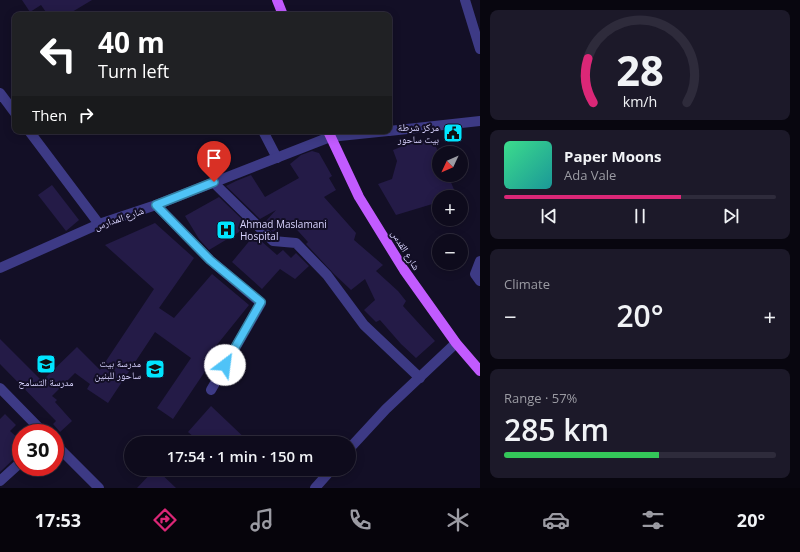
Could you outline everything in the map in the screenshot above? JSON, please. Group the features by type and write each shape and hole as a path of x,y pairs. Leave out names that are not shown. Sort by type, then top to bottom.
{"main road":[{"path":"277,0 282,12"},
{"name":"شارع القدس","path":"329,134 359,197 404,270 456,343 480,371"}],"street":[{"path":"465,0 480,49"},
{"path":"0,93 12,109"},
{"name":"شارع المدارس","path":"392,131 480,121"},
{"path":"31,134 99,224"},
{"path":"265,134 277,158"},
{"name":"شارع المدارس","path":"0,268 99,224 156,205 277,158 329,134"},
{"path":"214,182 273,241 296,243 327,276 364,325 420,378"},
{"path":"156,205 210,260 261,302 211,390"},
{"path":"480,261 475,274 480,281"},
{"path":"356,441 386,409 456,343"},
{"path":"0,388 34,424"},
{"path":"64,453 99,488"},
{"path":"0,481 12,470"},
{"path":"315,488 326,476"}],"building":[{"path":"22,0 92,0 72,12 46,12 41,5 30,12"},
{"path":"421,139 434,146 432,146 432,182 451,182 454,190 432,190 432,204 396,215 378,184 392,179 397,161 393,150"},
{"path":"312,151 319,153 332,176 329,178 336,190 324,197 356,233 354,240 383,265 376,271 398,291 406,301 403,306 435,341 416,358 401,344 380,320 376,322 364,310 375,300 365,279 351,290 306,244 308,242 289,221 273,232 264,223 276,210 260,219 226,186 251,175 265,197 299,178 290,164 301,155"},
{"path":"52,185 79,220 66,231 38,195"},
{"path":"219,197 249,226 209,250 199,239 185,216"},
{"path":"155,223 194,258 159,308 174,318 212,274 249,305 216,346 220,349 173,419 157,408 191,358 155,332 108,403 87,389 90,384 75,373 52,396 57,400 55,402 72,421 64,428 64,424 53,424 56,421 0,364 0,339 42,381 77,347 100,370 154,289 105,245"},
{"path":"256,233 262,239 260,240 277,255 283,250 291,258 296,253 309,266 295,279 280,269 262,289 232,262"},
{"path":"211,406 243,436 193,436 188,432"},
{"path":"5,414 15,424 12,424 12,429 10,431 12,433 12,461 0,472 0,419"},
{"path":"148,476 163,476 176,488 137,488"}],"place":[{"name":"مركز شرطة بيت ساحور","path":"453,133"},
{"name":"Ahmad Maslamani Hospital","path":"226,230"},
{"name":"مدرسة التسامح","path":"46,364"},
{"name":"مدرسة بيت ساحور للبنين","path":"155,369"}],"route":[{"path":"214,182 156,205 210,260 261,302 225,365"}]}
